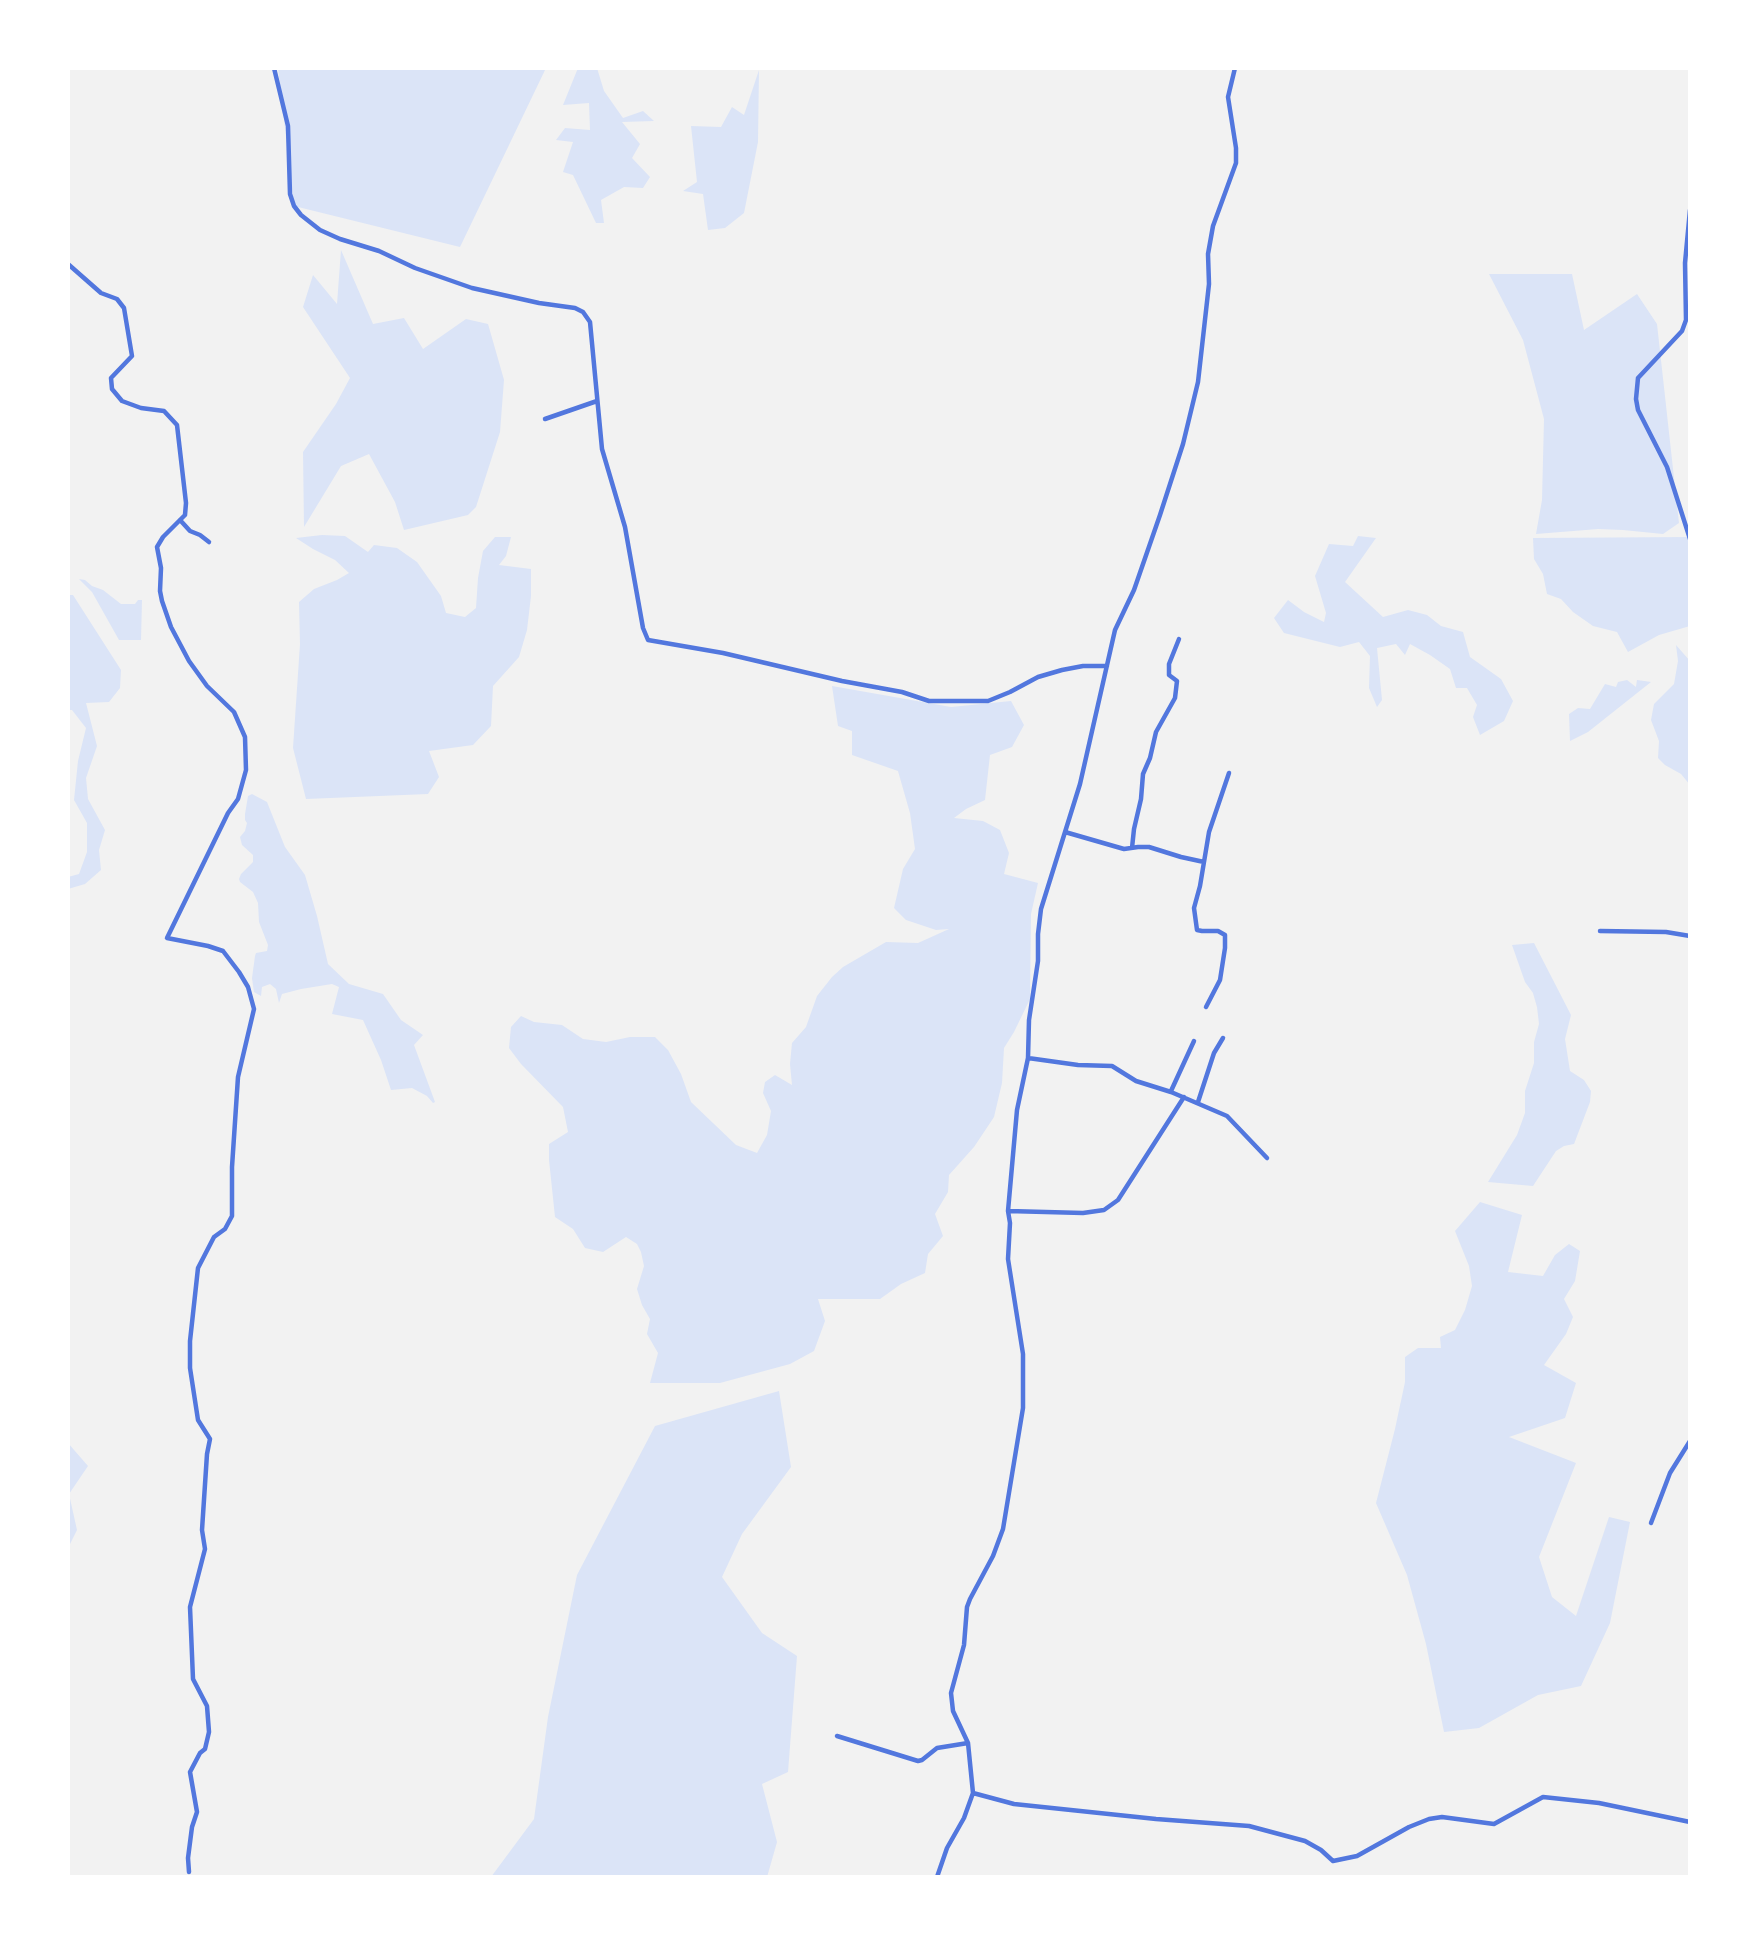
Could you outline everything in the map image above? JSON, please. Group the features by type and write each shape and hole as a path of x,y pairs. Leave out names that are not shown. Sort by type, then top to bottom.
{"street":[{"path":"274,68 288,126 290,194 301,215 320,230 379,251 415,268 472,288 539,303 575,307 583,312 590,322 603,449 625,527 643,628 648,640 723,653 902,692 929,701 988,701 1038,677 1062,670 1083,666 1107,667"},
{"path":"937,1877 947,1848 964,1818 973,1793 968,1743 953,1711 951,1693 964,1645 967,1607 993,1556 1003,1529 1023,1408 1023,1354 1008,1259 1008,1211 1017,1110 1028,1058 1029,1020 1038,961 1041,909 1080,783 1115,630 1134,590 1164,503 1183,444 1198,382 1209,284 1208,254 1213,226 1236,163 1228,97 1235,68"},
{"path":"1690,209 1685,263 1686,320 1682,331 1638,379 1636,399 1638,410 1667,467 1690,538"},
{"path":"68,264 101,293 117,299 124,308 132,356 111,378 111,389 122,401 141,408 164,411 177,425 186,503 185,515 163,537 158,547 163,607 193,667 207,686 234,712 245,737 246,769 238,799 228,813 167,938 223,951 248,987 254,1009 238,1077 232,1167 232,1216 225,1229 214,1237 198,1268 190,1341 190,1368 198,1420 210,1439 202,1530 205,1549 190,1607 194,1679 207,1706 209,1732 205,1749 190,1772 197,1812 192,1827 189,1872"},
{"path":"545,419 597,401"},
{"path":"180,520 209,542"},
{"path":"1132,848 1143,774 1156,733 1175,698 1177,681 1169,675 1169,664 1179,639"},
{"path":"1206,1007 1221,976 1224,935 1218,930 1199,931 1194,908 1209,832 1229,773"},
{"path":"1065,832 1124,849 1149,847 1204,862"},
{"path":"1601,931 1666,932 1690,936"},
{"path":"1198,1102 1214,1053 1223,1038"},
{"path":"1171,1092 1194,1041"},
{"path":"1028,1058 1078,1065 1112,1066 1136,1081 1198,1102 1229,1117 1267,1158"},
{"path":"1008,1211 1083,1213 1104,1210 1118,1200 1184,1097"},
{"path":"1651,1523 1670,1473 1690,1441"},
{"path":"837,1736 918,1761 937,1748 968,1743"},
{"path":"973,1793 1014,1804 1249,1826 1305,1841 1333,1861 1357,1856 1429,1818 1442,1817 1494,1824 1543,1797 1599,1803 1690,1822"}],"shaded area":[{"path":"278,68 546,68 460,247 294,206"},
{"path":"578,68 597,68 604,91 623,118 643,111 654,121 622,122 640,144 632,158 650,177 643,188 624,187 601,200 604,223 596,223 573,175 563,172 573,142 556,140 565,128 590,130 589,103 563,105"},
{"path":"759,70 758,142 744,213 725,228 708,230 703,194 683,191 697,182 691,126 721,127 732,107 744,115"},
{"path":"341,250 373,324 404,318 423,349 466,319 488,324 504,380 500,432 476,507 468,515 404,530 395,502 369,454 341,466 304,527 303,452 336,404 350,378 303,307 313,275 337,304"},
{"path":"1489,274 1572,274 1584,330 1637,294 1657,324 1679,523 1663,534 1598,529 1536,534 1542,500 1544,419 1523,340"},
{"path":"345,536 368,552 374,545 397,548 417,562 441,596 446,613 465,617 476,608 483,551 495,537 511,537 506,556 499,565 531,569 527,630 519,657 493,686 491,726 473,745 429,751 439,777 428,794 306,799 293,748 300,644 299,602 314,589 349,573 335,560 296,538"},
{"path":"1358,536 1376,538 1345,582 1383,617 1408,610 1427,615 1441,626 1463,632 1470,657 1501,679 1513,701 1504,721 1480,735 1473,717 1477,705 1467,688 1456,688 1450,669 1410,644 1405,655 1396,644 1377,648 1382,700 1377,707 1369,688 1370,656 1359,642 1340,647 1284,633 1274,618 1288,600 1324,622 1326,613 1315,576 1329,544 1353,546"},
{"path":"1690,537 1690,626 1659,635 1628,652 1617,632 1593,626 1573,612 1561,599 1547,594 1543,574 1534,559 1533,538"},
{"path":"79,579 103,590 121,604 135,604 142,600 141,640 119,640 92,592"},
{"path":"68,595 73,595 121,670 120,688 109,702 86,703 97,746 86,778 88,799 105,830 99,850 101,870 85,884 68,889 68,877 79,874 87,852 87,823 74,800 78,761 86,728 72,710 68,710"},
{"path":"1676,645 1690,661 1690,785 1681,774 1658,758 1659,741 1651,720 1654,704 1674,684 1678,661"},
{"path":"1627,680 1636,687 1637,680 1651,682 1588,732 1570,741 1569,714 1578,708 1590,709 1605,684 1616,687 1618,682"},
{"path":"832,686 951,707 1011,701 1024,725 1012,747 990,755 985,800 954,818 983,821 1000,830 1009,853 1004,874 1038,883 1031,914 1030,999 1004,1048 1002,1083 994,1117 974,1147 949,1175 948,1192 935,1214 943,1236 928,1254 925,1273 901,1284 880,1299 818,1299 825,1321 814,1351 790,1364 720,1383 650,1383 658,1353 647,1334 650,1319 637,1289 644,1266 641,1252 637,1244 626,1237 603,1252 585,1248 573,1229 555,1217 549,1144 568,1132 563,1107 509,1048 511,1027 521,1016 534,1022 562,1025 583,1039 606,1042 630,1037 655,1037 668,1050 681,1074 691,1102 736,1145 757,1153 767,1135 771,1111 763,1093 765,1082 775,1075 792,1085 792,1043 806,1027 817,996 832,977 843,967 886,942 918,943 949,929 936,930 906,920 894,908 903,869 915,849 910,813 898,771 852,755 852,731 838,726"},
{"path":"252,794 267,802 285,847 305,875 328,964 349,984 383,994 401,1020 423,1035 414,1045 435,1102 412,1088 391,1090 363,1020 332,1014 339,987 332,984 282,994 279,1003 276,989 270,984 262,987 261,996 254,992 252,978 255,956 256,953 267,951 268,945 259,922 258,903 253,892 239,879 253,862 253,855 242,845 240,837 247,823 245,814 248,796"},
{"path":"1534,943 1571,1015 1565,1039 1570,1071 1584,1080 1591,1091 1590,1102 1574,1144 1556,1151 1533,1186 1488,1182 1517,1135 1525,1113 1525,1091 1534,1063 1534,1042 1539,1024 1533,993 1525,982 1512,945"},
{"path":"1480,1202 1522,1215 1508,1272 1543,1276 1555,1255 1569,1244 1580,1251 1575,1281 1564,1299 1573,1317 1566,1334 1544,1365 1576,1383 1565,1418 1509,1437 1576,1463 1539,1557 1552,1597 1576,1616 1609,1517 1630,1522 1610,1623 1581,1686 1538,1695 1479,1728 1444,1732 1426,1644 1407,1575 1376,1503 1405,1382 1405,1357 1418,1348 1441,1348 1440,1337 1455,1330 1465,1310 1472,1286 1469,1266 1455,1231"},
{"path":"779,1391 791,1467 742,1534 722,1577 762,1633 797,1656 788,1772 762,1784 777,1842 767,1877 491,1877 534,1819 548,1717 577,1575 655,1426"},
{"path":"68,1443 88,1466 69,1494 77,1530 68,1548"}]}
